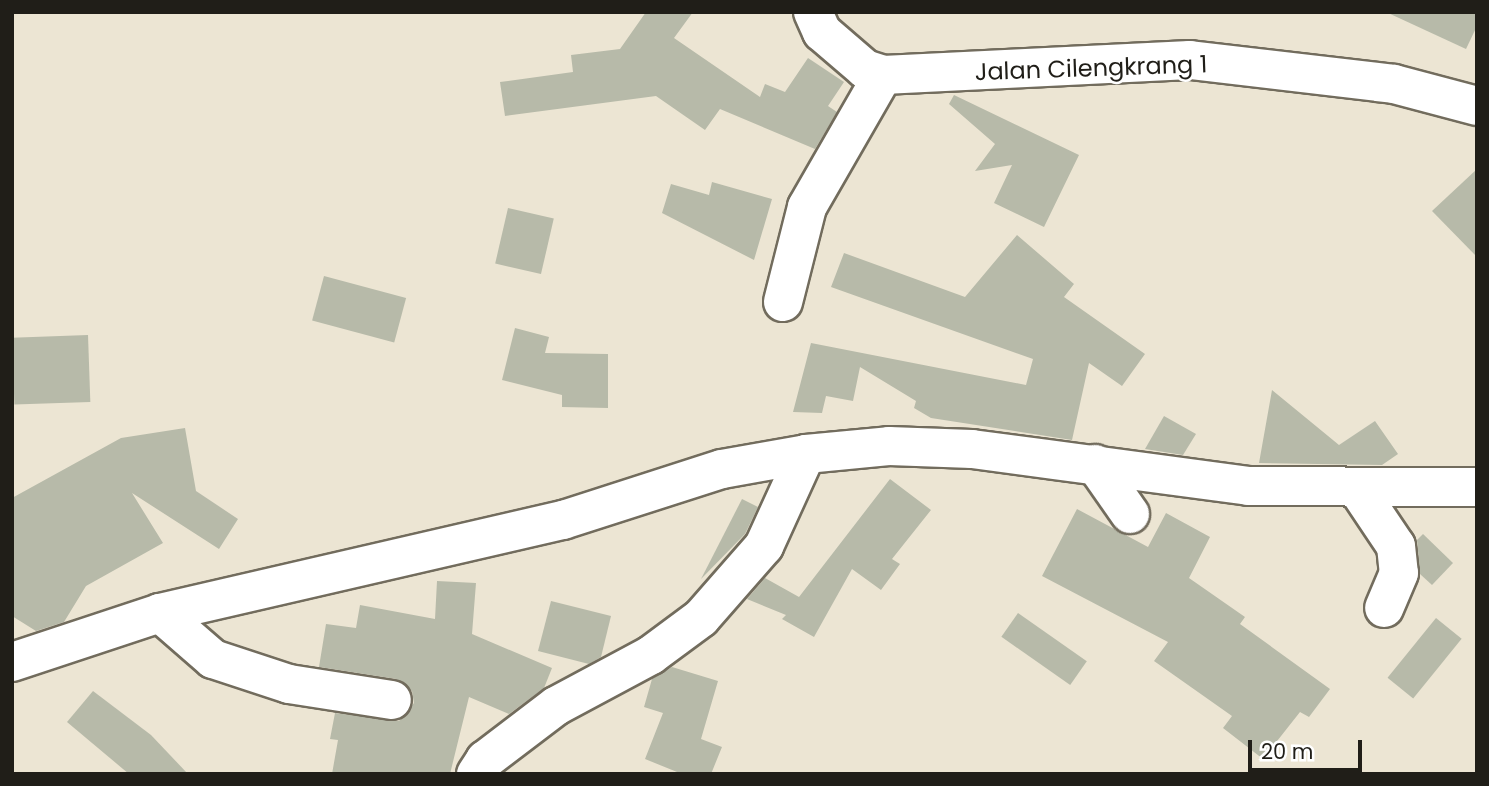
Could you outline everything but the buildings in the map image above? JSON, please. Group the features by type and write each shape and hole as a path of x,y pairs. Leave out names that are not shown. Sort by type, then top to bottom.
{"street":[{"path":"783,302 807,207 883,75 865,69 822,32 813,12"},
{"name":"Jalan Cilengkrang 1","path":"883,75 1190,60 1394,84 1477,106"},
{"path":"13,660 160,613 563,520 722,469 806,454 889,446 1095,464 1248,486 1359,491 1477,487"},
{"path":"476,774 485,760 556,706 651,655 701,618 764,546 806,454"},
{"path":"1095,464 1130,514"},
{"path":"1359,491 1396,546 1399,573 1384,608"},
{"path":"160,613 213,659 289,684 392,700"}]}
